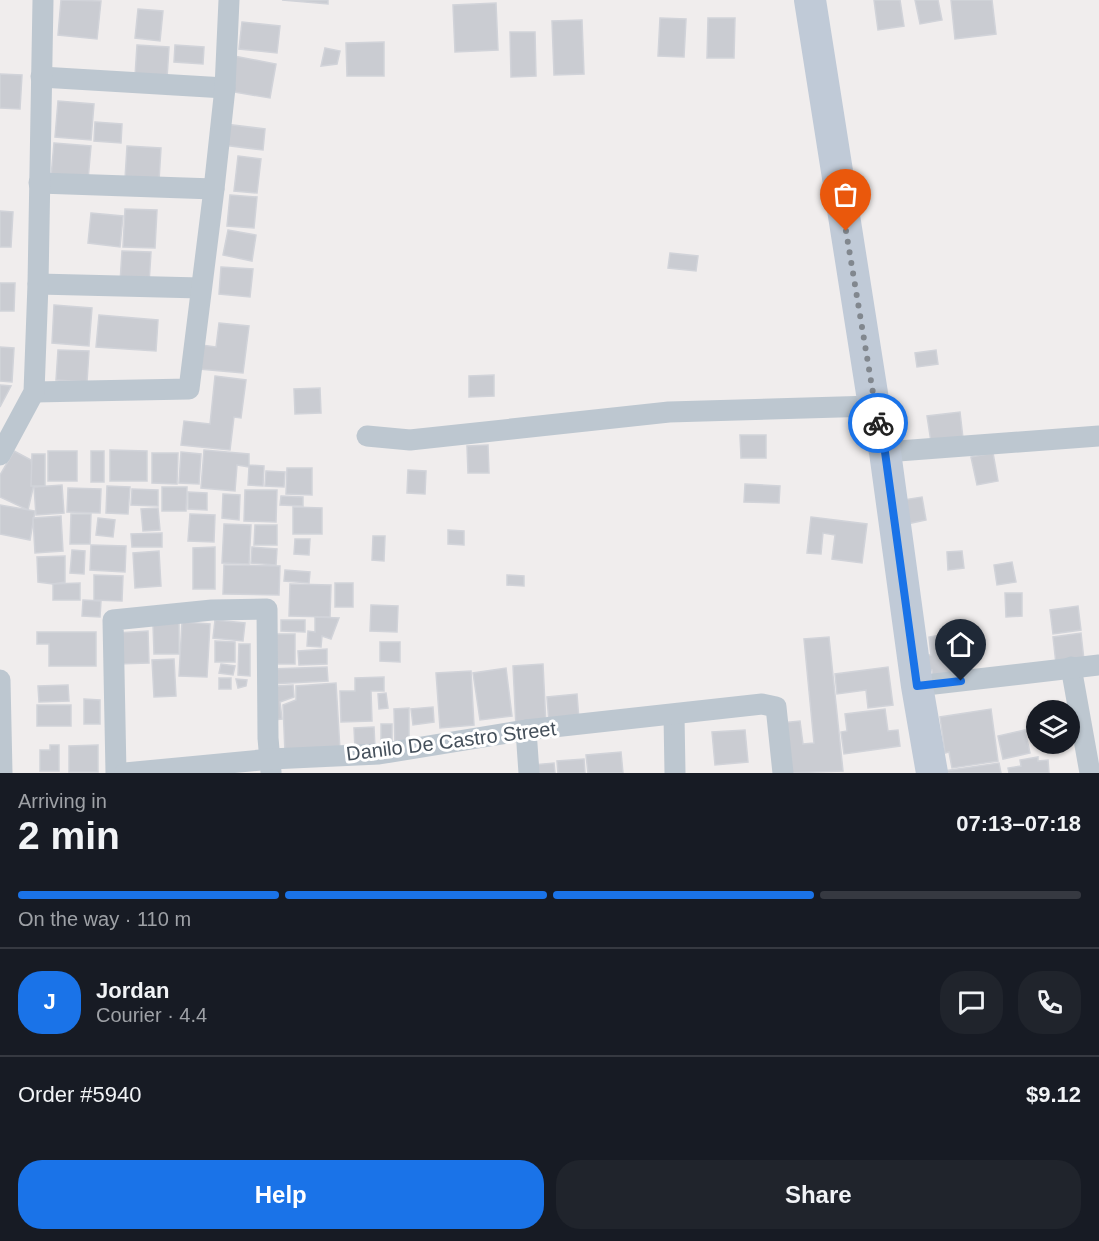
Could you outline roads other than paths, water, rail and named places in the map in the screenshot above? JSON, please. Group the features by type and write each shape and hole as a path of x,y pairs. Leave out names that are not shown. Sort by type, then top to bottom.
{"street":[{"path":"0,455 34,392 43,0"},
{"path":"34,392 189,389 225,88 229,0"},
{"path":"810,0 874,406 885,452 917,686 932,773"},
{"path":"41,77 225,88"},
{"path":"39,183 214,189"},
{"path":"38,284 201,288"},
{"path":"367,436 410,440 669,412 874,406"},
{"path":"885,452 1099,436"},
{"path":"116,773 113,620 212,610 267,609 268,738 271,766"},
{"path":"917,686 1099,665"},
{"path":"1071,667 1089,773"},
{"path":"0,680 2,773"},
{"name":"Danilo De Castro Street","path":"125,773 380,763 526,730 762,704 776,706 783,773"},
{"path":"674,714 675,773"},
{"path":"526,730 529,773"}]}
